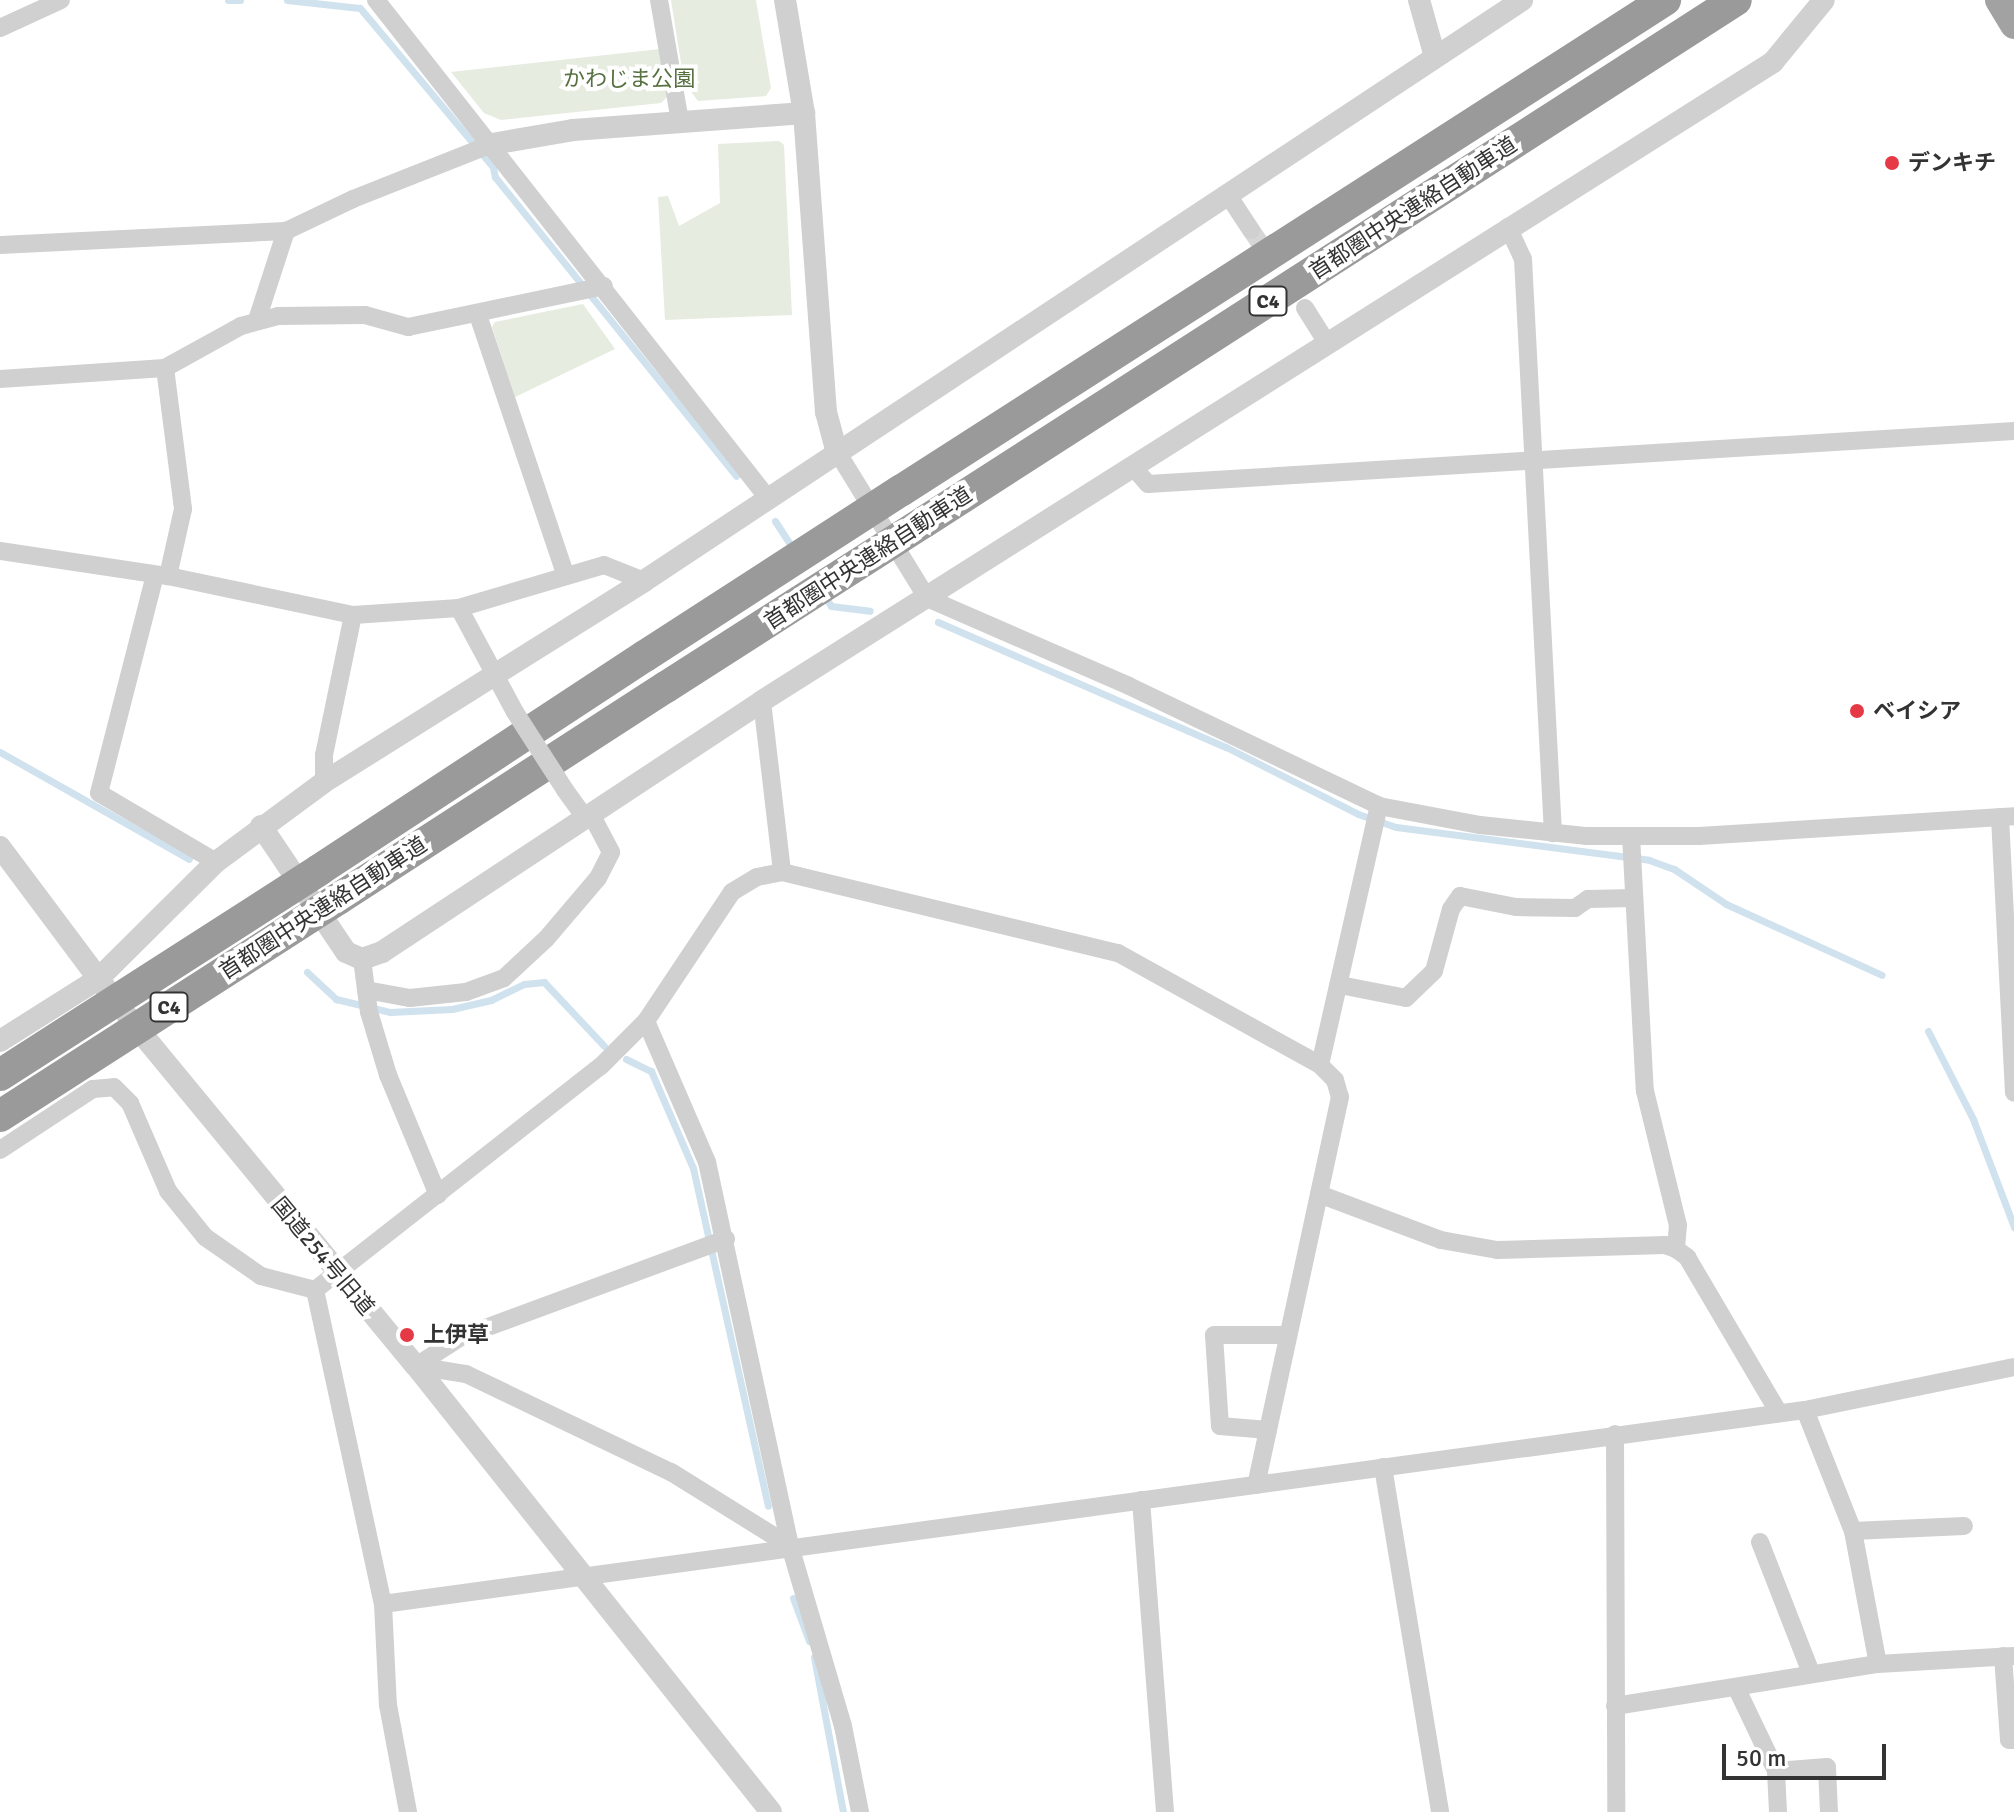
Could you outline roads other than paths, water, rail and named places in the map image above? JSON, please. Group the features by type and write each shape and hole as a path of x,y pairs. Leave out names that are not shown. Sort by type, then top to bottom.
{"highway":[{"path":"1588,47 1652,0"},
{"name":"首都圏中央連絡自動車道","path":"0,1075 1665,0"},
{"path":"1999,0 2014,25"},
{"name":"首都圏中央連絡自動車道","path":"0,1116 1734,4"}],"street":[{"path":"0,28 61,0"},
{"path":"376,0 492,144 592,289 767,497"},
{"path":"659,0 680,121"},
{"path":"785,0 804,113 826,412 836,450 927,598 1129,686 1379,806 1553,833 1631,836 2007,816 2014,1093"},
{"path":"1419,0 1435,57"},
{"path":"0,1041 98,979 216,862 324,782 644,581 836,450 1522,0"},
{"path":"261,826 326,929 346,952 362,959 382,952 762,701 1773,62 1824,0"},
{"path":"0,245 286,231 353,199 492,144 560,132 804,113"},
{"path":"1228,195 1251,230"},
{"path":"1508,227 1523,259 1530,461 1553,833"},
{"path":"257,320 286,231"},
{"path":"0,379 165,368 257,320 365,315 408,327 478,315 592,289"},
{"path":"1305,308 1327,343"},
{"path":"478,315 566,576"},
{"path":"165,368 183,509 99,793 216,862"},
{"path":"1134,468 1148,484 2014,431"},
{"path":"0,551 162,576 353,615 459,608 604,565 644,581"},
{"path":"368,1002 466,992 504,978 546,939 598,878 611,852 588,816 565,790 515,712 459,608"},
{"path":"324,782 324,755 353,615"},
{"path":"762,701 782,872"},
{"path":"1320,1065 1379,806"},
{"path":"1631,836 1645,1091 1678,1225 1676,1249"},
{"name":"国道254号旧道","path":"0,847 8,870 336,1273 416,1366 771,1812"},
{"path":"315,1290 567,1097 646,1021 732,892 757,877 782,872 1118,953 1320,1065 1335,1080 1340,1097 1256,1485"},
{"path":"1340,985 1406,998 1434,971 1451,909 1460,896 1516,907 1575,908 1588,899 1634,898"},
{"path":"362,959 368,1002 406,1127 438,1195"},
{"path":"646,1021 707,1162 719,1242 790,1546 843,1726 860,1812"},
{"path":"0,1150 93,1089 114,1087 130,1103 168,1191 205,1237 261,1276 315,1290"},
{"path":"1319,1194 1441,1240 1497,1250 1665,1245 1676,1249 1687,1257 1779,1413"},
{"path":"416,1366 461,1337 719,1242"},
{"path":"315,1290 383,1604 388,1705 408,1812"},
{"path":"1268,1430 1220,1426 1214,1335 1288,1335"},
{"path":"416,1366 466,1374 657,1465 790,1546"},
{"path":"383,1604 790,1546 1805,1410 2014,1367"},
{"path":"1805,1410 1853,1531 1878,1664"},
{"path":"1615,1434 1616,1812"},
{"path":"1383,1467 1440,1812"},
{"path":"1141,1500 1165,1812"},
{"path":"1853,1531 1964,1526"},
{"path":"1760,1542 1811,1673"},
{"path":"1615,1706 1878,1664 2009,1656 2009,1740 2014,1740"},
{"path":"1736,1687 1776,1771 1778,1812"},
{"path":"1776,1771 1827,1767 1829,1812"}],"waterway":[{"path":"228,0 240,0"},
{"path":"287,0 360,8 493,167 495,177 736,476"},
{"path":"775,521 794,550"},
{"path":"823,594 831,606 870,611"},
{"path":"938,622 1226,747 1358,814 1396,827 1649,860 1674,869 1726,904 1882,975"},
{"path":"0,752 189,859"},
{"path":"307,972 336,999 390,1012 452,1009 491,1000 524,984 544,982 604,1046"},
{"path":"1928,1031 1973,1119 2014,1227"},
{"path":"626,1059 651,1071 693,1168 768,1506"},
{"path":"793,1598 809,1641"},
{"path":"814,1657 843,1812"}],"tunnel":[{"path":"1251,230 1295,294"}],"place":[{"name":"デンキチ","path":"1892,163"},
{"name":"ベイシア","path":"1857,711"},
{"name":"上伊草","path":"407,1335"}],"park label":[{"name":"かわじま公園","path":"629,79"}]}
